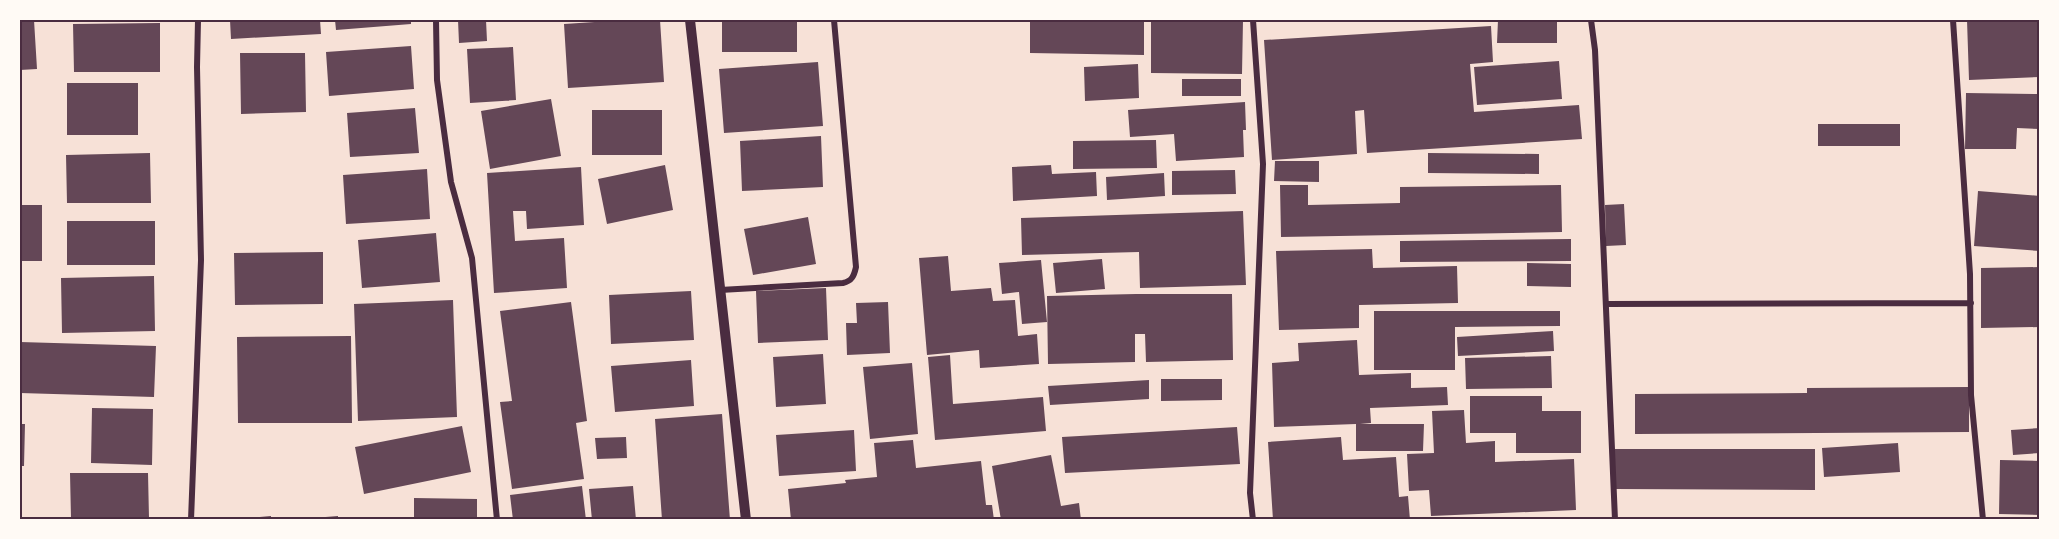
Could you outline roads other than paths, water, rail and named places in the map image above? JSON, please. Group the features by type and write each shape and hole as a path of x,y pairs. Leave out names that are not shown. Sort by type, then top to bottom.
{"street":[{"path":"191,519 201,260 198,20"},
{"path":"436,20 437,80 451,182 472,258 497,519"},
{"path":"690,20 746,519"},
{"path":"720,290 843,283 853,278 856,267 834,20"},
{"path":"1253,20 1263,164 1250,493 1253,519"},
{"path":"1592,20 1615,519"},
{"path":"1953,20 1971,303 1971,395 1983,519"},
{"path":"1606,304 1971,303"}]}
